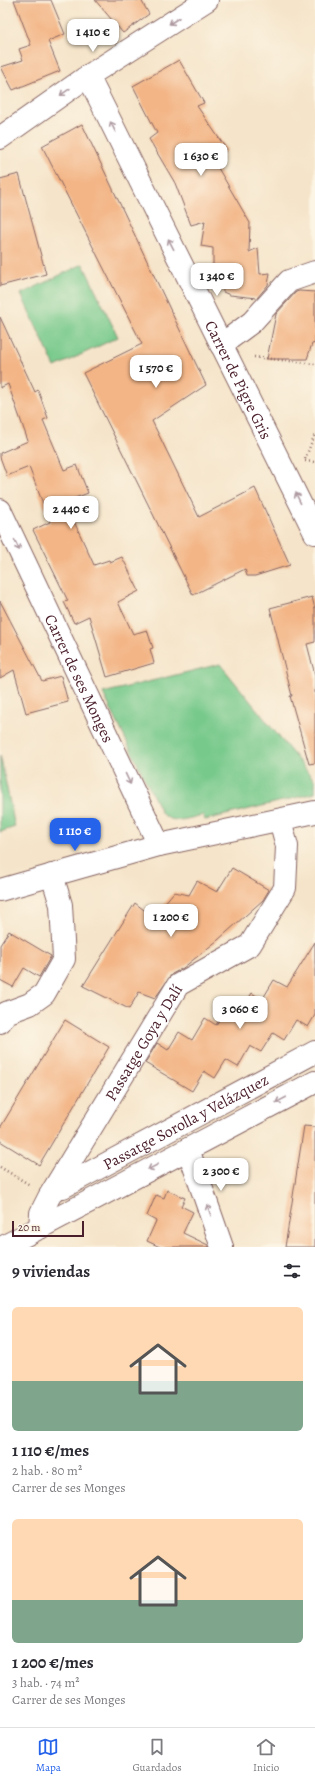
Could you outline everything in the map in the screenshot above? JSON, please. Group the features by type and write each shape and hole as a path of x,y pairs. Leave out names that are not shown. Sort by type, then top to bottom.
{"street":[{"path":"0,138 88,76 207,0"},
{"name":"Carrer de Pigre Gris","path":"88,76 315,533"},
{"path":"222,345 252,322 289,282 315,272"},
{"name":"Carrer de ses Monges","path":"0,510 159,845"},
{"path":"0,890 159,845 315,812"},
{"name":"Passatge Goya y Dalí","path":"40,1228 40,1213 52,1191 178,985 250,945 285,888 287,846 280,820"},
{"path":"0,1022 6,1013 30,1004 44,994 64,959 60,905 52,875"},
{"name":"Passatge Sorolla y Velázquez","path":"52,1191 63,1187 315,1052"},
{"path":"3,1247 315,1082"},
{"path":"188,1149 222,1247"}],"path":[{"path":"232,366 248,356 315,364"},
{"path":"305,461 315,462"},
{"path":"0,1167 52,1191"}],"green space":[{"path":"83,264 118,337 55,367 21,294"},
{"path":"220,664 315,781 315,793 205,820 203,815 182,820 172,819 162,814 103,693"},
{"path":"0,755 15,827 0,832"}],"building":[{"path":"14,0 51,0 65,34 48,41 60,71 13,90 1,67 23,60 19,49 31,45"},
{"path":"95,0 141,0 149,14 123,33"},
{"path":"179,60 204,103 197,106 227,150 214,161 250,223 249,252 258,248 260,274 270,273 268,285 257,298 230,295 223,292 222,270 213,266 213,248 201,246 205,221 191,225 175,183 149,139 157,133 133,86"},
{"path":"82,124 206,385 152,421 199,517 255,488 290,565 255,576 247,576 245,569 193,595 83,373 142,344 42,146"},
{"path":"19,174 46,274 0,286 0,179"},
{"path":"296,292 315,292 315,343 312,344 307,359 267,359 276,314"},
{"path":"0,317 35,392 38,390 48,418 43,420 64,470 77,465 88,493 65,502 94,565 109,560 110,562 122,557 139,591 118,602 133,634 147,630 153,648 150,649 154,663 107,677 89,616 74,623 64,602 68,601 33,530 50,522 29,467 7,476 0,453 28,441 8,384 0,388"},
{"path":"312,597 315,609 315,642 307,644 315,675 315,763 309,764 290,696 292,696 270,608"},
{"path":"0,601 42,681 61,676 68,702 26,713 14,670 0,678"},
{"path":"232,868 269,890 263,900 218,940 183,968 172,974 155,998 139,992 129,1009 83,986 135,903 153,917 174,892 189,895 197,881 217,892"},
{"path":"9,931 51,956 39,977 24,968 13,987 0,980 0,945"},
{"path":"315,942 315,1015 308,1027 296,1020 284,1040 273,1033 261,1052 250,1046 238,1067 226,1060 215,1078 204,1071 192,1091 145,1063 157,1043 168,1050 179,1032 192,1040 205,1018 216,1025 228,1006 239,1013 252,993 262,1000 274,980 287,987"},
{"path":"65,1020 109,1047 39,1165 0,1141 0,1128"},
{"path":"304,1126 315,1127 315,1247 285,1247"},
{"path":"167,1190 185,1198 181,1206 193,1212 183,1233 208,1245 209,1247 160,1247 147,1241 156,1221 147,1216 156,1195 164,1198"}]}
